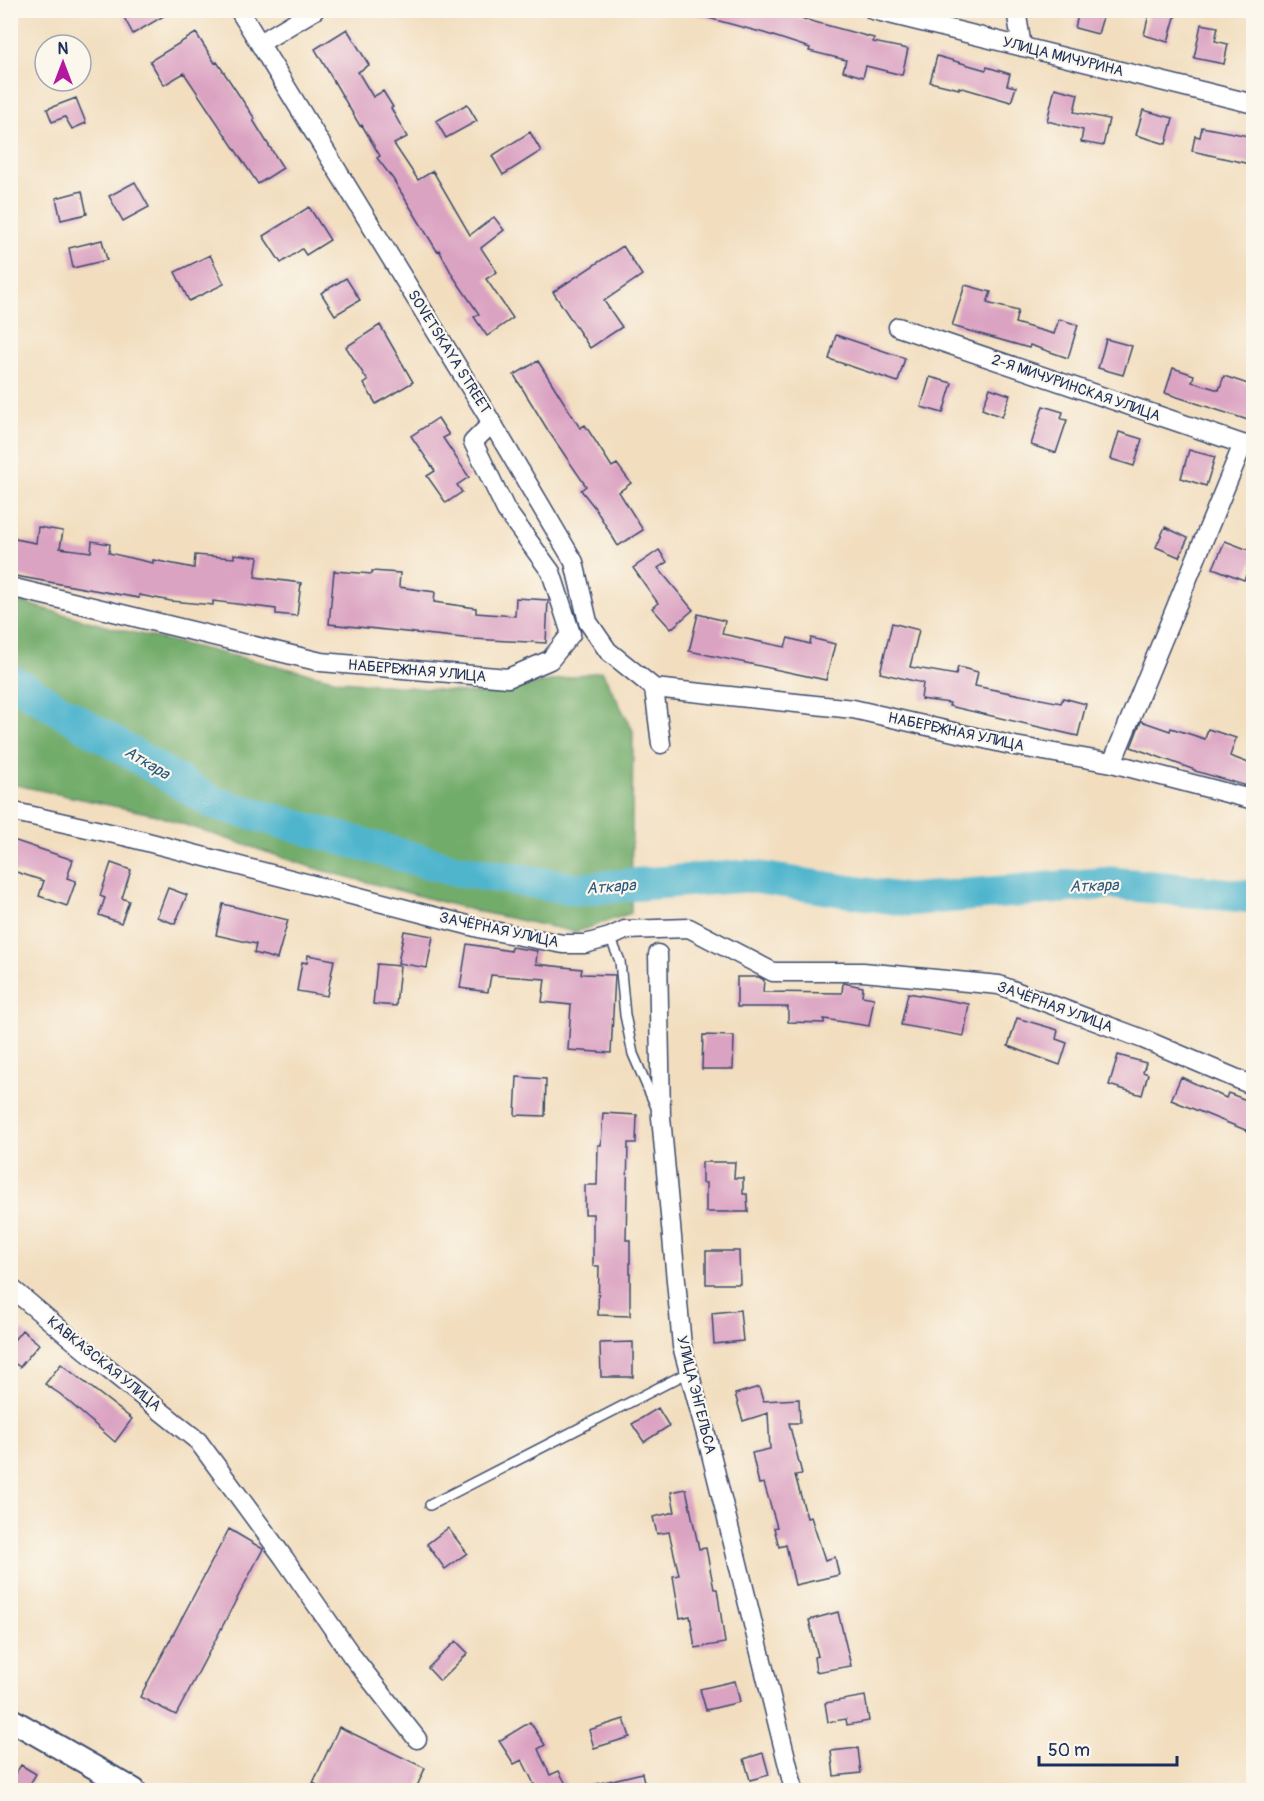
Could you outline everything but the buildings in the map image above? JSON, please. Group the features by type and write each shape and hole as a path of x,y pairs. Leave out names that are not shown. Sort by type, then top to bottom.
{"street":[{"name":"SOVETSKAYA STREET","path":"239,10 492,423 574,562 588,622 608,651 654,688"},
{"path":"260,43 315,10"},
{"name":"УЛИЦА МИЧУРИНА","path":"873,10 1254,104"},
{"path":"1016,10 1022,47"},
{"name":"2-Я МИЧУРИНСКАЯ УЛИЦА","path":"898,327 1248,446"},
{"name":"НАБЕРЕЖНАЯ УЛИЦА","path":"10,587 321,662 508,678 550,660 571,634 551,572 506,510 472,442 492,423"},
{"path":"1112,764 1248,446"},
{"path":"654,688 661,744"},
{"name":"НАБЕРЕЖНАЯ УЛИЦА","path":"654,688 853,709 1015,746 1112,764 1254,800"},
{"name":"ЗАЧЁРНАЯ УЛИЦА","path":"10,811 128,837 483,929 563,944 585,944 625,930 689,928 773,972 863,972 999,984 1143,1039 1254,1086"},
{"name":"УЛИЦА ЭНГЕЛЬСА","path":"658,954 661,1117 682,1346 794,1791"},
{"name":"КАВКАЗСКАЯ УЛИЦА","path":"10,1287 198,1441 352,1656 417,1739"},
{"path":"10,1719 134,1791"}],"lane":[{"path":"610,937 620,961 625,1016 633,1054 661,1117"},
{"path":"430,1505 689,1372"}],"green space":[{"path":"10,599 109,627 342,681 484,694 602,671 633,731 631,913 576,932 476,911 314,868 156,815 11,784"}],"waterway":[{"name":"Аткара","path":"10,680 214,803 451,869 576,889 747,876 907,900 1111,883 1254,897"}]}
